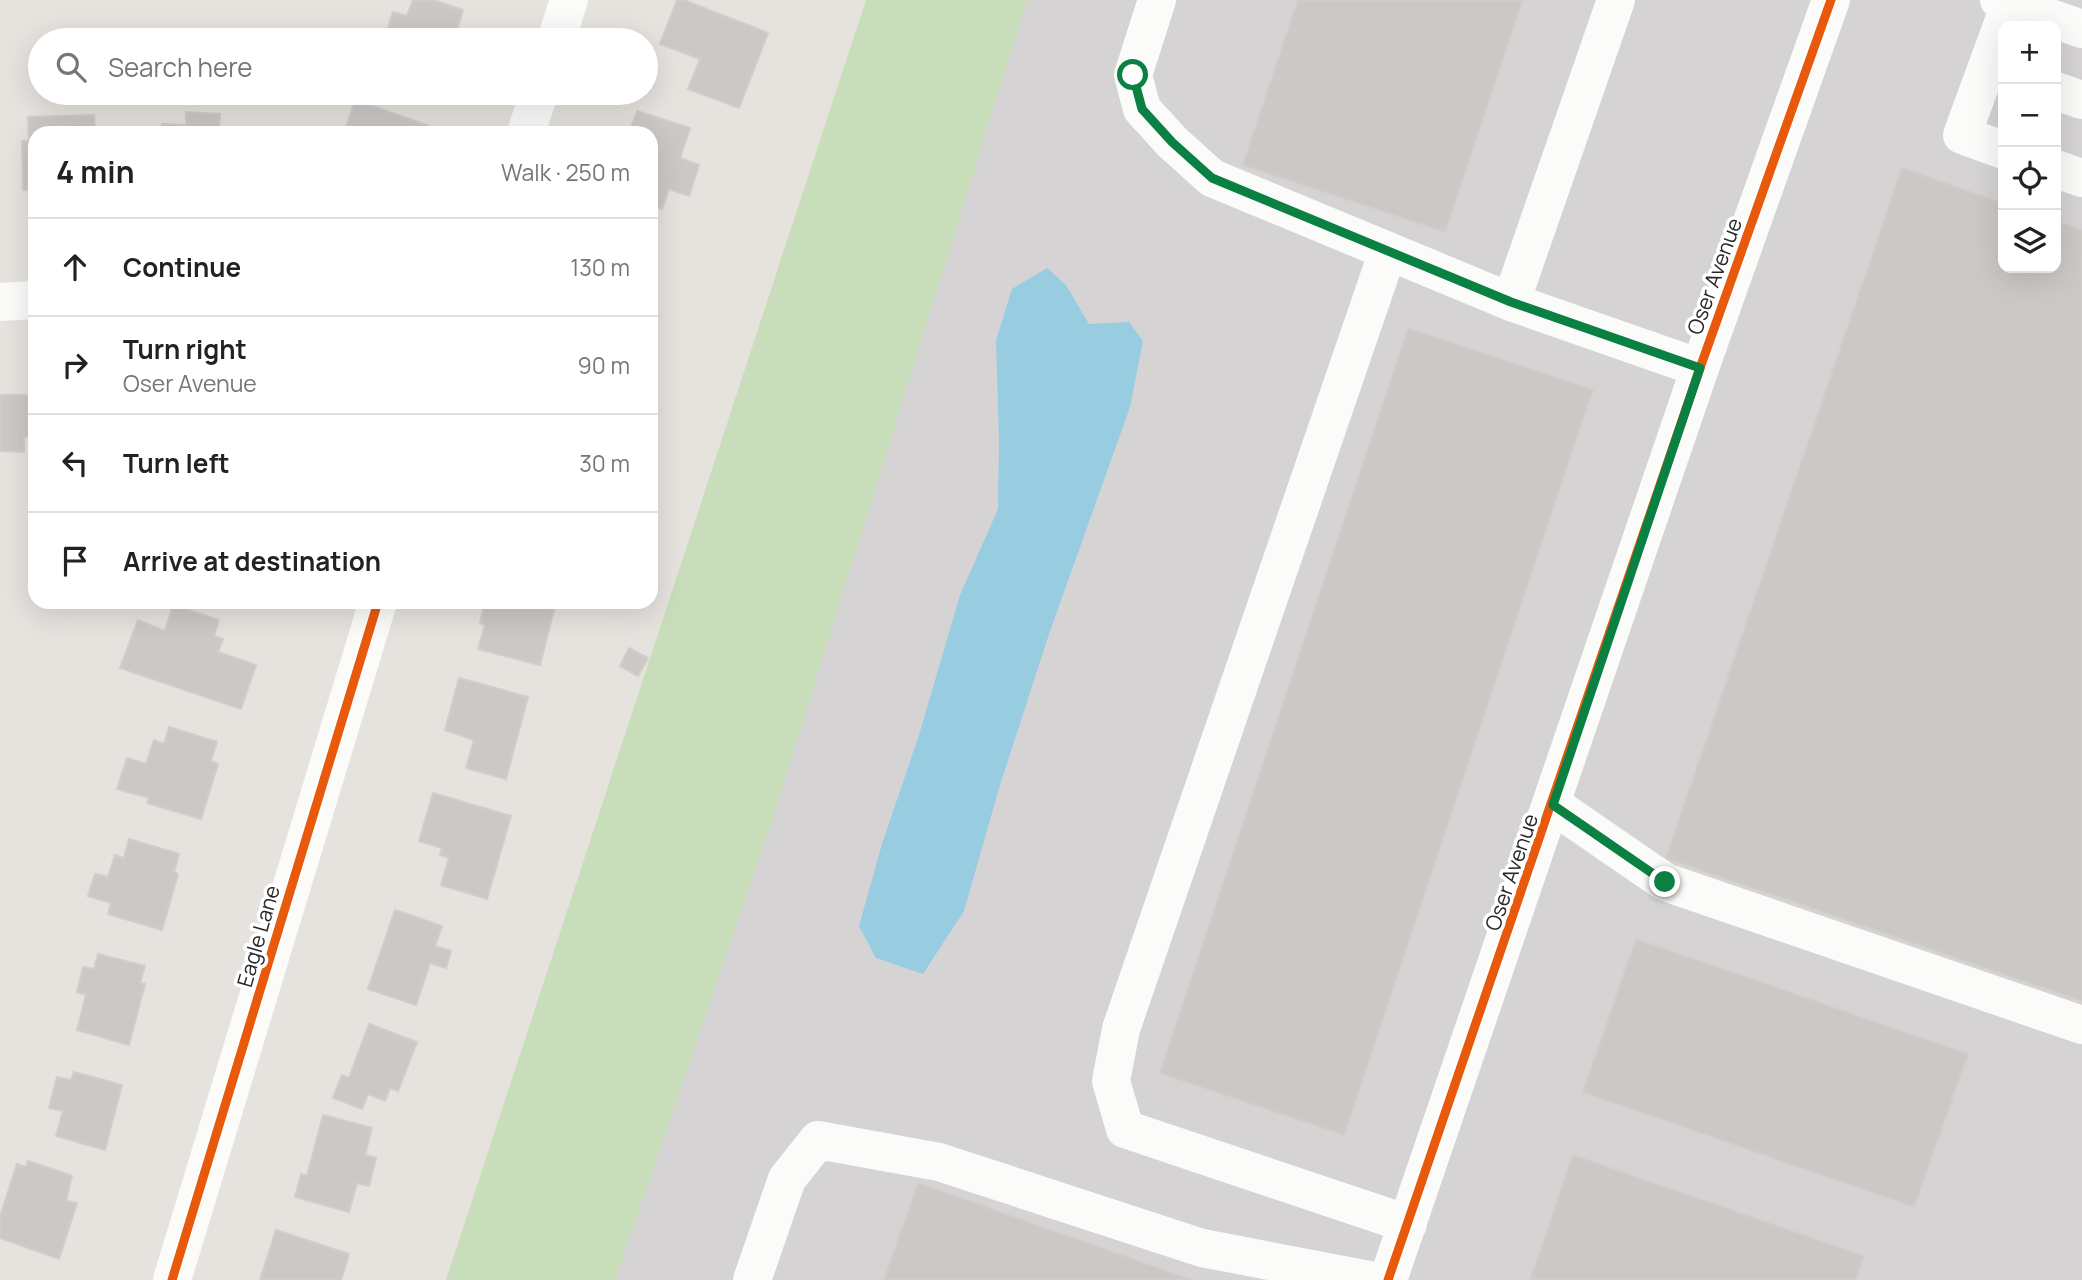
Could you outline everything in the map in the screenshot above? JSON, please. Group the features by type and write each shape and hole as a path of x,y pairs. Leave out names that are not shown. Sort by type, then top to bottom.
{"street":[{"path":"560,28 569,0"},
{"path":"1157,0 1133,75 1142,109 1172,142 1212,178 1511,302 1700,368"},
{"path":"1511,302 1616,0"},
{"name":"Oser Avenue","path":"1388,1280 1553,805 1700,368 1831,0"},
{"path":"1998,148 1962,135 1995,69 2005,2 2082,29"},
{"path":"2061,93 2082,100"},
{"path":"528,126 535,105"},
{"path":"2061,171 2082,178"},
{"path":"1388,251 1126,1016 1111,1081 1125,1129 1408,1224"},
{"path":"0,302 28,300"},
{"name":"Eagle Lane","path":"172,1280 376,609"},
{"path":"1553,805 1665,882 2082,1025"},
{"path":"752,1280 787,1179 818,1140 939,1162 1202,1248 1369,1280"}],"shaded area":[{"path":"951,0 2082,0 2082,1280 492,1280"}],"green space":[{"path":"866,0 1027,0 773,818 615,1280 446,1280"}],"water":[{"path":"1047,268 1066,285 1089,324 1129,322 1143,341 1130,407 1049,634 1000,785 964,911 923,974 876,958 859,926 960,595 998,509 996,340 1012,289"}],"building":[{"path":"413,0 433,0 463,10 458,28 388,28 393,12 407,16"},
{"path":"677,0 684,0 768,33 739,108 688,89 700,59 660,44"},
{"path":"1298,0 1523,0 1445,232 1243,165"},
{"path":"353,105 369,105 427,125 427,126 346,126"},
{"path":"637,111 690,128 680,158 699,165 689,196 669,189 662,209 658,208 658,126 632,126"},
{"path":"186,112 220,114 219,126 162,126 186,125"},
{"path":"94,115 95,126 28,126 28,117"},
{"path":"22,141 28,141 28,190 23,190"},
{"path":"1902,168 1998,201 1998,273 2061,273 2061,223 2082,230 2082,1001 1666,858"},
{"path":"1408,328 1593,390 1344,1135 1160,1073"},
{"path":"0,395 28,395 28,437 24,437 24,452 0,451"},
{"path":"172,609 185,609 219,620 214,636 223,639 218,652 256,665 241,709 120,668 138,620 165,631"},
{"path":"483,609 554,609 540,665 478,649 485,625 480,623"},
{"path":"629,648 648,658 638,676 620,666"},
{"path":"459,678 528,697 506,779 466,768 474,740 445,730"},
{"path":"169,727 217,742 211,761 218,764 201,819 147,803 149,798 117,789 127,758 146,764 154,740 164,744"},
{"path":"433,793 511,816 487,899 441,885 449,858 440,855 442,848 419,841"},
{"path":"129,839 179,854 174,872 178,874 162,930 108,914 111,903 88,896 95,874 108,877 115,855 124,858"},
{"path":"395,910 442,926 435,946 451,951 446,968 430,963 416,1005 368,989"},
{"path":"1636,939 1968,1054 1914,1207 1583,1092"},
{"path":"98,954 145,966 140,983 145,984 129,1045 77,1030 86,995 77,992 83,967 94,969"},
{"path":"369,1024 417,1042 398,1091 390,1088 385,1101 368,1094 362,1109 333,1098 342,1075 349,1078"},
{"path":"74,1072 122,1085 105,1150 56,1136 63,1111 49,1108 57,1077 71,1080"},
{"path":"323,1115 372,1128 365,1155 376,1158 369,1186 357,1183 349,1212 295,1197 301,1174 307,1176"},
{"path":"1573,1155 1864,1256 1856,1280 1530,1280"},
{"path":"28,1161 72,1176 66,1201 77,1203 59,1259 0,1238 0,1217 17,1164 26,1167"},
{"path":"918,1183 1192,1280 884,1280"},
{"path":"276,1230 349,1254 341,1280 260,1280"}],"cycle path":[{"path":"1388,1280 1700,368 1831,0"},
{"path":"172,1280 376,609"}],"route":[{"path":"1133,75 1142,109 1172,142 1212,178 1511,302 1700,368 1553,805 1665,882"}]}
